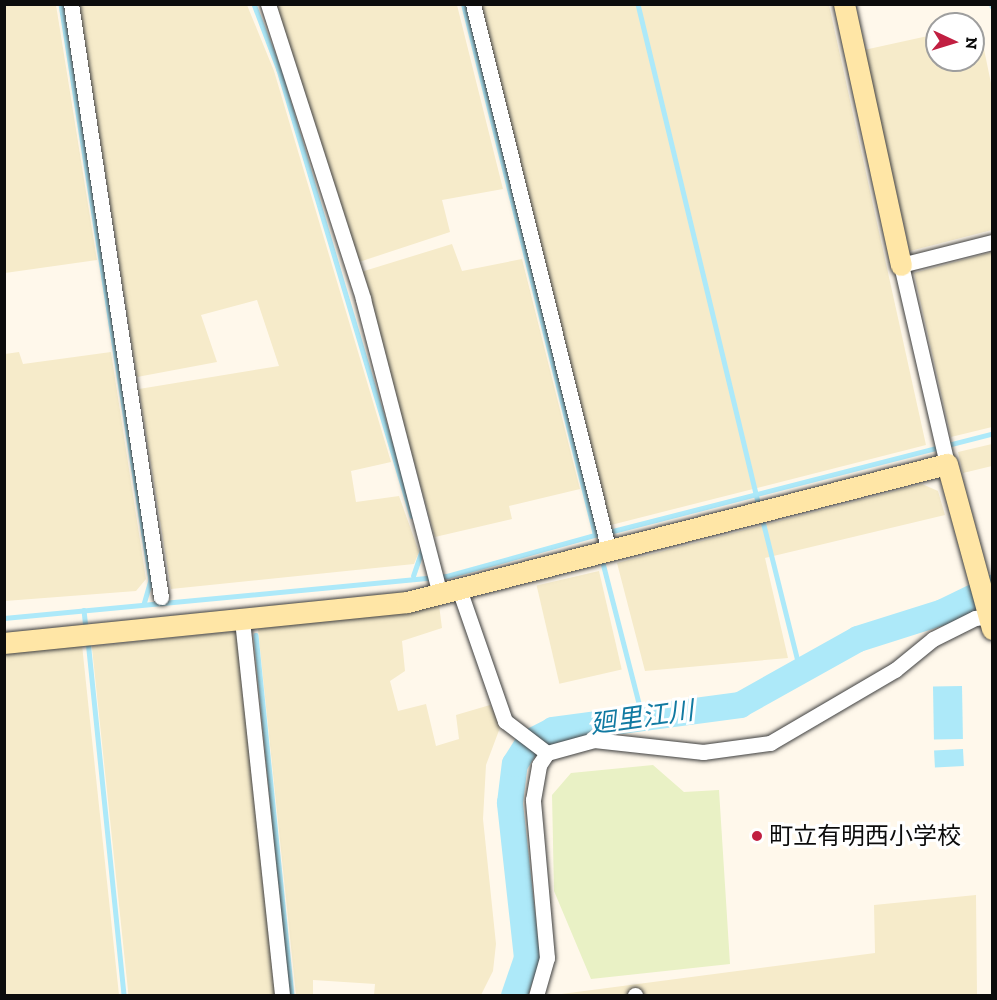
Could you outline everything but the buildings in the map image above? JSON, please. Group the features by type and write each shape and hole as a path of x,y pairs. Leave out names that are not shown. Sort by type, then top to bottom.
{"street":[{"path":"71,4 161,597"},
{"path":"268,4 363,299 442,584 505,720 514,731 547,753"},
{"path":"473,4 603,545"},
{"path":"536,996 547,958 533,800 539,765 547,753 594,740 703,752 770,743 895,670 933,639 975,618 991,617 978,583 945,452 901,266 844,4"},
{"path":"901,266 993,242"},
{"path":"4,642 242,620 442,584 603,545 761,512 945,452"},
{"path":"242,620 282,996"}],"shaded area":[{"path":"4,5 56,5 97,260 5,273"},
{"path":"79,5 247,5 274,71 391,462 351,471 356,502 399,496 419,552 414,564 171,589 139,389 279,366 257,300 201,315 217,362 137,377"},
{"path":"275,5 457,5 503,189 442,200 450,232 359,262"},
{"path":"480,5 829,5 926,445 611,525"},
{"path":"925,37 925,72 985,72 985,54 992,88 992,230 910,251 864,50"},
{"path":"452,244 462,271 522,259 580,489 509,506 512,519 435,537 361,272"},
{"path":"992,252 992,427 951,437 914,273"},
{"path":"19,352 23,364 111,352 146,579 136,591 5,601 5,354"},
{"path":"992,444 992,466 963,473 958,452"},
{"path":"922,484 938,491 945,515 765,558 788,658 645,671 617,563"},
{"path":"599,571 622,669 559,684 537,585"},
{"path":"439,605 442,628 402,641 405,671 390,681 398,711 426,704 436,746 459,739 456,715 490,705 501,725 486,765 483,819 496,944 493,971 481,995 374,995 375,984 313,980 313,995 296,995 258,629"},
{"path":"238,631 276,995 129,996 92,646"},
{"path":"82,645 119,995 5,996 5,652"},
{"path":"976,895 977,995 546,996 875,953 874,905"}],"green space":[{"path":"653,765 684,792 719,790 730,964 591,979 554,891 552,795 571,773"}],"water":[{"path":"962,686 963,739 934,739 933,687"},
{"path":"963,749 964,766 935,767 934,751"}],"waterway":[{"path":"61,4 151,580 144,604"},
{"path":"254,4 279,70 412,516"},
{"path":"4,618 447,576 595,535 463,4"},
{"path":"638,4 759,506"},
{"path":"609,532 992,434"},
{"path":"762,517 801,674"},
{"path":"413,576 422,550"},
{"path":"602,559 642,715"},
{"name":"廻里江川","path":"514,996 527,958 510,803 515,764 528,743 553,730 740,705 858,639 943,612 992,588"},
{"path":"84,610 86,629"},
{"path":"256,635 292,996"},
{"path":"88,640 124,996"}],"place":[{"name":"町立有明西小学校","path":"757,836"}]}
